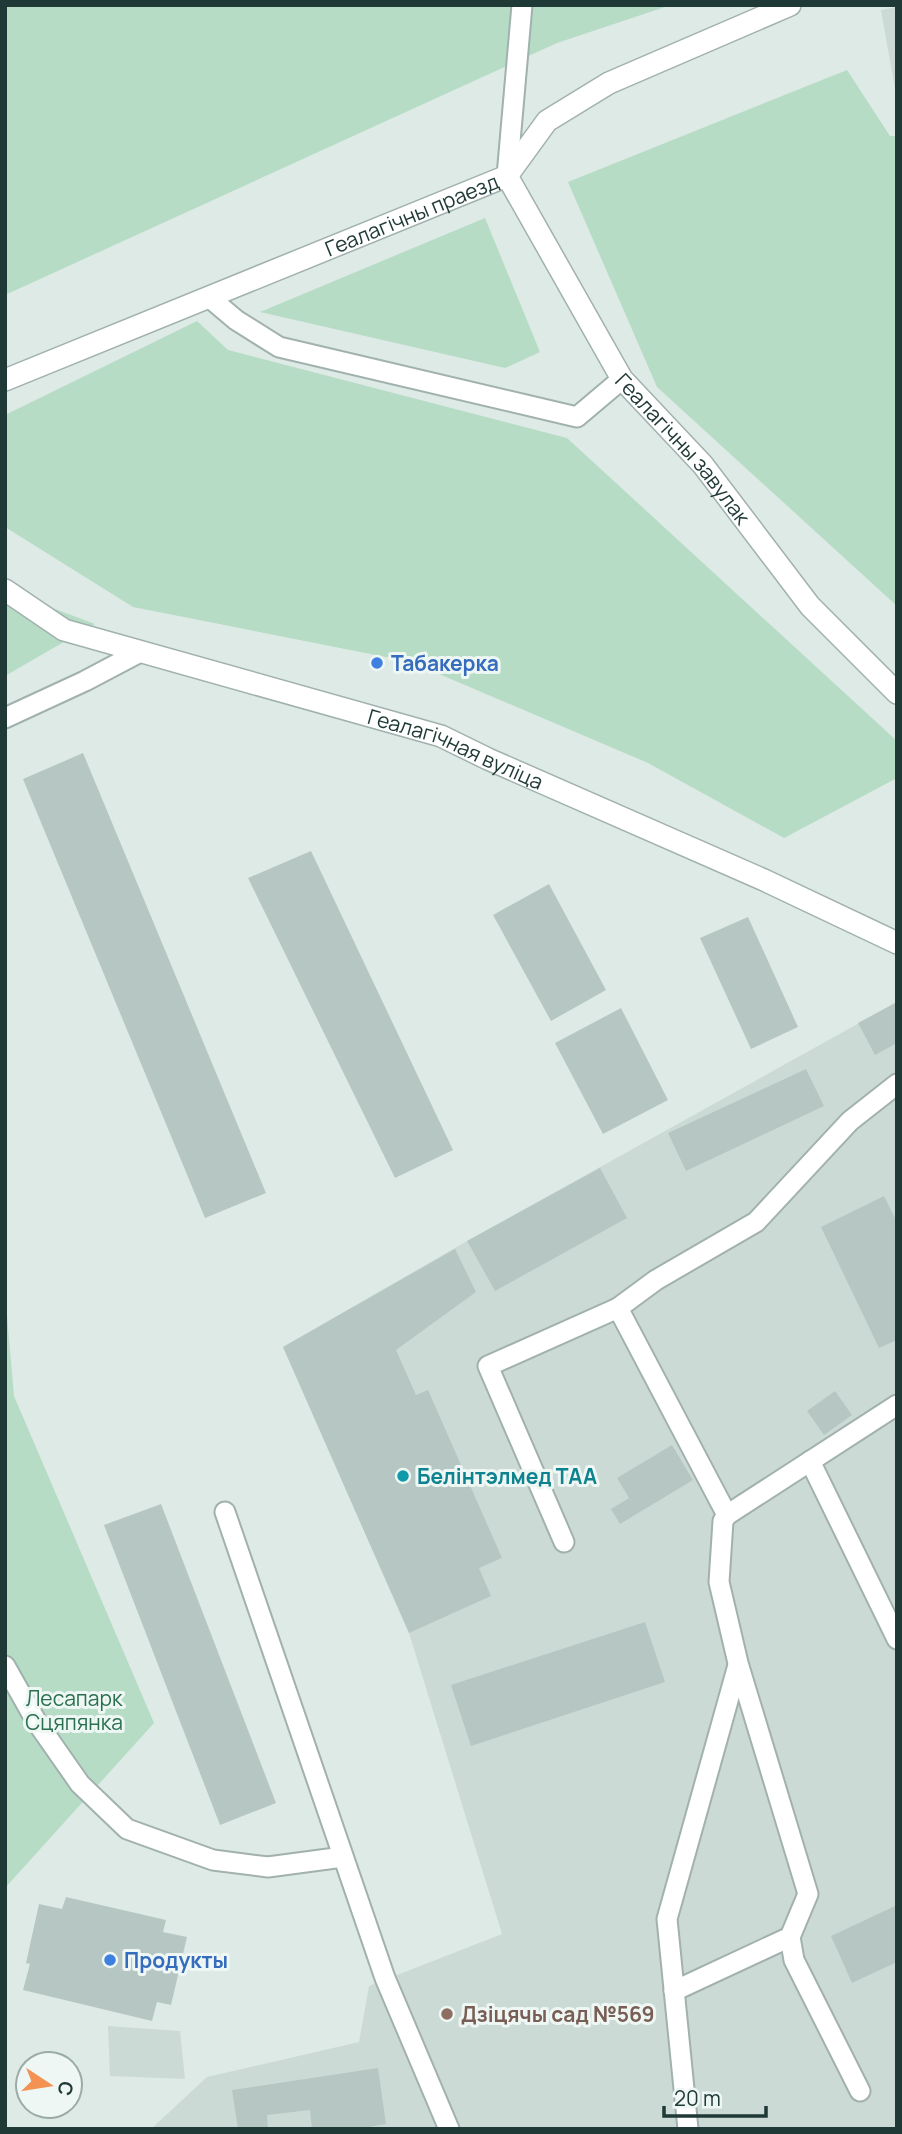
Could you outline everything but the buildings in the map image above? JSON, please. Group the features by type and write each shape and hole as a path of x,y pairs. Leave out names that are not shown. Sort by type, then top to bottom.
{"street":[{"name":"Геалагічны праезд","path":"5,380 507,176 547,121 609,83 790,5"},
{"name":"Геалагічны завулак","path":"507,176 622,379 703,465 810,606 897,693"},
{"name":"Геалагічная вуліца","path":"5,590 64,630 441,736 897,943"}],"lane":[{"path":"507,176 522,5"},
{"path":"210,298 236,320 279,347 577,417 622,379"},
{"path":"5,718 140,652"},
{"path":"564,1542 488,1366 618,1308 656,1280 756,1222 850,1121 897,1084"},
{"path":"618,1308 727,1515"},
{"path":"860,2091 794,1961 790,1937 808,1895 738,1664 719,1582 723,1521 727,1515 897,1405"},
{"path":"810,1461 897,1639"},
{"path":"225,1512 385,1978 449,2129"},
{"path":"688,2129 667,1919 738,1664"},
{"path":"5,1666 36,1721 80,1784 127,1829 213,1860 268,1867 343,1857"},
{"path":"674,1991 790,1937"}],"shaded area":[{"path":"897,7 897,100 881,10"},
{"path":"897,1002 897,2129 151,2129 207,2077 359,2042 369,1986 502,1934 409,1633 283,1347 467,1241"},
{"path":"108,2026 180,2031 185,2079 110,2076"}],"green space":[{"path":"5,5 671,5 557,43 5,295"},
{"path":"847,70 890,136 897,136 897,606 657,387 568,182"},
{"path":"485,218 540,352 505,368 260,312"},
{"path":"197,321 228,350 567,438 897,741 897,778 784,838 648,763 411,662 133,607 5,527 5,415"},
{"path":"5,581 31,600 95,624 5,676"},
{"name":"Лесапарк Сцяпянка","path":"5,1293 14,1396 154,1723 5,1888"}],"place":[{"name":"Табакерка","path":"377,663"},
{"name":"Белінтэлмед ТАА","path":"403,1476"},
{"name":"Продукты","path":"110,1960"},
{"name":"Дзіцячы сад №569","path":"447,2014"}]}
